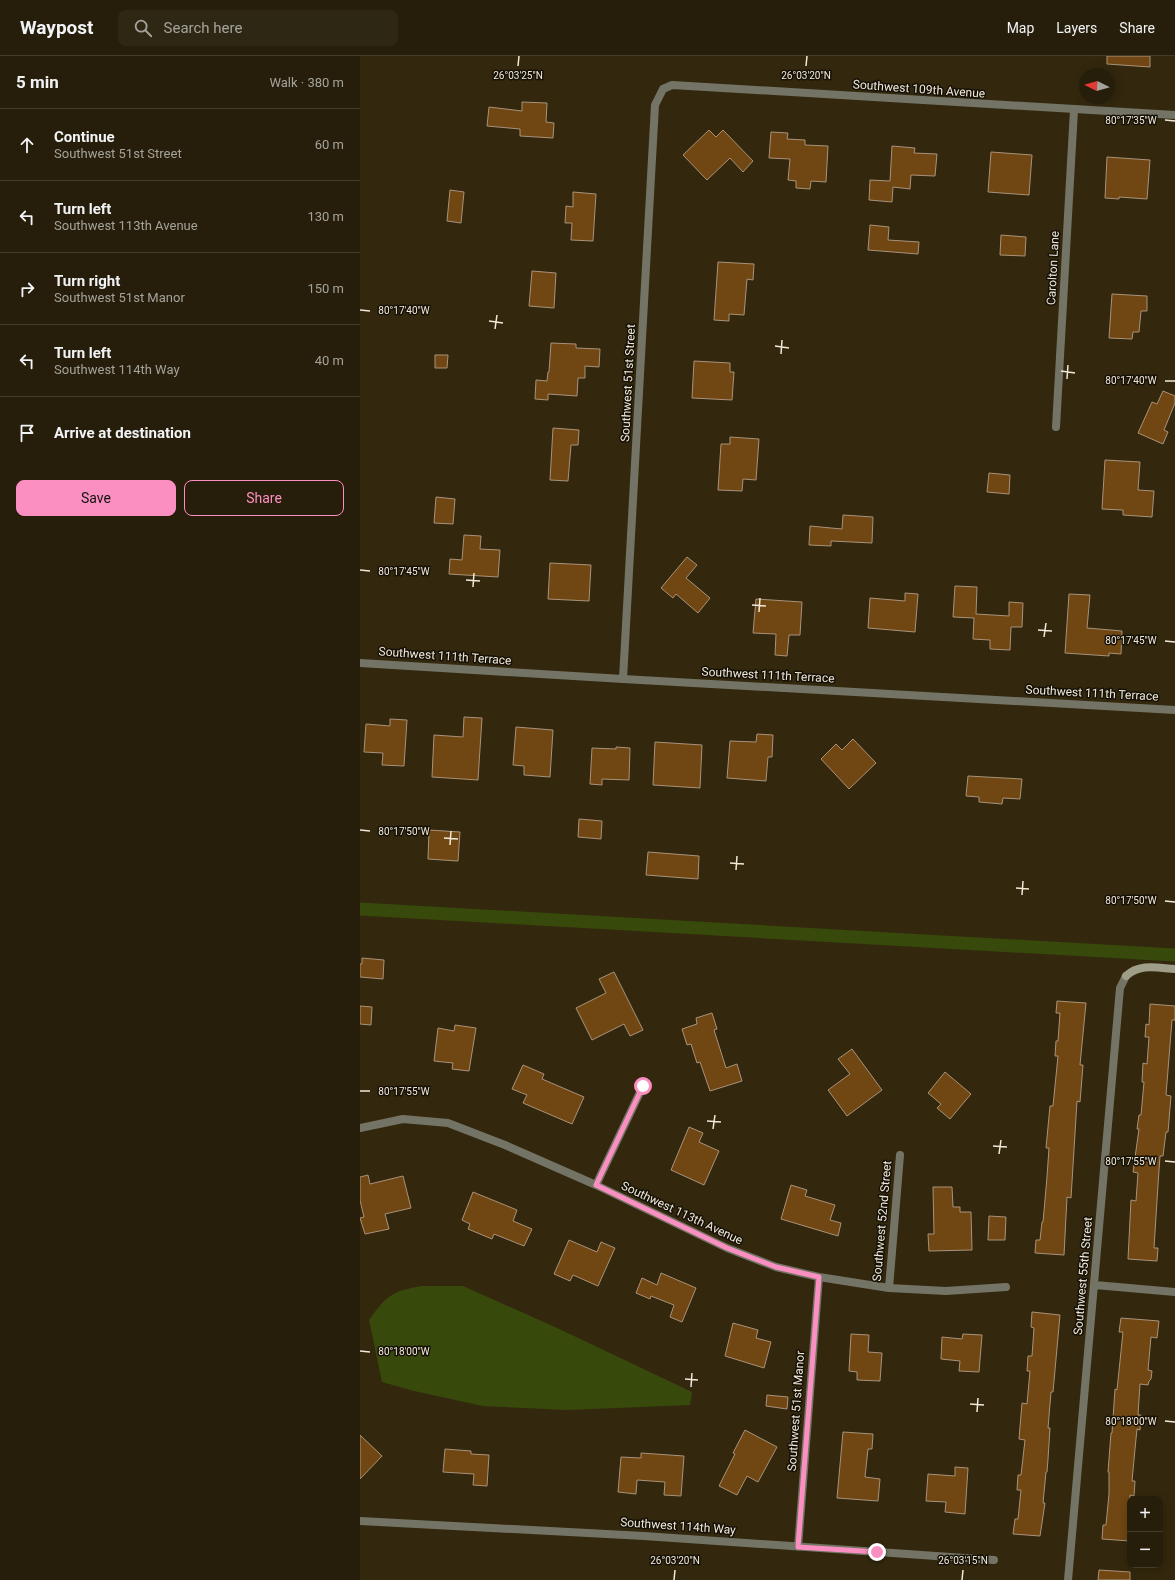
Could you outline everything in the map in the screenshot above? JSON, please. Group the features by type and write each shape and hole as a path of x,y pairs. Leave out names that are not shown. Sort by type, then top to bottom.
{"street":[{"name":"Southwest 109th Avenue","path":"663,89 672,85 1175,115"},
{"name":"Southwest 51st Street","path":"623,679 655,105 663,89"},
{"name":"Carolton Lane","path":"1056,427 1074,110"},
{"name":"Southwest 111th Terrace","path":"360,663 1175,710"},
{"name":"Southwest 55th Street","path":"1068,1580 1120,988 1126,976 1135,968 1175,969"},
{"path":"596,1185 643,1086"},
{"name":"Southwest 113th Avenue","path":"360,1128 403,1119 448,1123 505,1145 596,1185 727,1248 776,1267 819,1277 888,1288 946,1291 1006,1287"},
{"name":"Southwest 52nd Street","path":"888,1288 900,1155"},
{"name":"Southwest 51st Manor","path":"798,1547 819,1277"},
{"path":"1095,1285 1175,1292"},
{"name":"Southwest 114th Way","path":"360,1521 644,1536 994,1560"}],"shaded area":[{"path":"421,1286 463,1286 555,1327 692,1392 690,1405 567,1410 483,1406 414,1391 382,1382 369,1320 380,1305 390,1296 403,1290"}],"building":[{"path":"1107,56 1150,56 1150,67 1107,64"},
{"path":"522,102 547,103 546,122 554,123 553,138 520,136 520,129 487,126 489,107 522,111"},
{"path":"709,130 716,137 723,130 753,161 743,172 730,158 707,180 683,155"},
{"path":"771,132 788,133 787,139 805,140 805,145 828,146 826,182 811,181 810,189 796,188 796,181 788,180 790,159 769,158"},
{"path":"892,146 915,148 914,153 937,154 935,176 911,175 910,189 893,187 892,202 869,200 870,180 890,181"},
{"path":"991,152 1032,155 1029,195 988,192"},
{"path":"1107,157 1150,160 1147,199 1119,197 1119,199 1105,198"},
{"path":"450,190 464,192 461,223 447,221"},
{"path":"573,192 596,194 593,241 571,240 572,223 565,223 566,206 573,207"},
{"path":"870,225 889,227 888,240 919,242 918,254 868,250"},
{"path":"1001,235 1026,237 1025,256 1000,255"},
{"path":"718,262 754,264 753,280 747,279 744,315 729,314 729,321 714,320"},
{"path":"532,271 556,273 554,308 529,306"},
{"path":"1112,294 1147,296 1147,311 1141,311 1139,332 1133,332 1132,339 1109,338"},
{"path":"551,343 576,344 576,348 600,349 599,367 585,366 585,378 578,378 577,396 548,394 548,400 535,399 536,380 547,381"},
{"path":"435,355 448,355 447,368 435,368"},
{"path":"694,361 730,363 730,372 734,372 732,400 692,398"},
{"path":"1163,391 1175,396 1175,403 1164,430 1168,432 1163,444 1138,433 1152,402 1157,404"},
{"path":"553,428 579,430 578,445 571,445 568,481 550,480"},
{"path":"730,437 759,439 756,480 743,479 742,491 718,490 721,444 730,444"},
{"path":"1105,460 1140,462 1138,490 1154,491 1152,517 1123,515 1123,510 1102,509"},
{"path":"989,473 1010,475 1009,494 987,492"},
{"path":"436,497 455,499 453,524 434,523"},
{"path":"843,515 873,517 872,543 831,541 831,546 809,545 810,526 842,529"},
{"path":"464,535 481,536 480,549 500,550 498,577 449,574 450,559 462,560"},
{"path":"687,557 697,565 686,578 710,598 698,613 676,594 673,598 661,588"},
{"path":"550,563 591,565 589,601 548,599"},
{"path":"955,586 977,587 976,614 1009,616 1009,602 1023,603 1022,627 1011,627 1010,650 990,649 990,640 973,639 974,618 953,617"},
{"path":"905,593 918,594 915,632 868,628 870,598 905,601"},
{"path":"1069,594 1090,595 1087,628 1122,631 1121,654 1109,653 1109,656 1065,653"},
{"path":"756,599 802,602 800,635 789,635 787,656 775,655 776,634 753,633"},
{"path":"464,717 482,718 478,780 432,777 434,735 463,737"},
{"path":"390,719 407,720 404,766 382,765 383,753 364,752 366,724 390,726"},
{"path":"516,727 553,730 550,777 524,775 524,766 513,765"},
{"path":"757,734 773,735 772,757 768,757 766,781 727,778 730,741 756,742"},
{"path":"853,739 876,763 849,789 821,759 836,744 842,750"},
{"path":"655,742 702,745 700,788 653,785"},
{"path":"616,747 630,748 629,780 602,779 602,785 590,784 592,748 616,749"},
{"path":"968,776 1022,779 1020,799 1003,798 1002,804 979,802 979,797 966,796"},
{"path":"579,819 602,821 601,839 578,837"},
{"path":"429,830 460,832 458,861 428,859"},
{"path":"648,852 699,856 698,879 646,875"},
{"path":"362,958 384,960 383,979 360,977 360,964 362,964"},
{"path":"614,972 643,1030 630,1036 624,1024 592,1040 576,1008 606,993 599,979"},
{"path":"1057,1001 1086,1003 1080,1065 1083,1065 1080,1102 1077,1101 1071,1198 1067,1197 1064,1255 1035,1253 1036,1240 1040,1240 1043,1222 1049,1148 1046,1148 1050,1106 1053,1106 1058,1056 1055,1056 1056,1041 1058,1041 1060,1013 1056,1013"},
{"path":"1150,1004 1175,1006 1175,1020 1172,1020 1166,1095 1171,1096 1168,1132 1166,1132 1163,1156 1160,1156 1154,1248 1158,1248 1157,1261 1128,1259 1131,1200 1136,1201 1138,1173 1133,1172 1139,1129 1137,1129 1139,1115 1141,1115 1144,1082 1142,1082 1143,1063 1147,1064 1149,1037 1145,1037 1146,1024 1149,1025"},
{"path":"360,1006 372,1007 371,1025 360,1024"},
{"path":"712,1013 717,1029 714,1030 726,1068 737,1064 742,1081 710,1091 700,1062 697,1063 691,1044 687,1045 682,1029 697,1024 696,1018"},
{"path":"455,1025 476,1028 469,1071 452,1069 453,1063 434,1061 438,1028 454,1031"},
{"path":"852,1049 882,1090 847,1116 828,1090 850,1074 838,1059"},
{"path":"523,1065 544,1074 542,1079 584,1097 572,1124 523,1103 527,1095 512,1089"},
{"path":"945,1072 971,1094 950,1119 937,1108 941,1104 928,1093"},
{"path":"689,1127 703,1133 699,1142 719,1151 704,1185 671,1170"},
{"path":"368,1175 370,1184 403,1176 411,1208 385,1214 389,1229 365,1234 360,1218 364,1217 360,1200 360,1177"},
{"path":"791,1185 807,1190 805,1196 835,1205 830,1220 841,1223 838,1236 781,1219"},
{"path":"933,1187 952,1187 953,1207 960,1207 960,1212 971,1212 972,1250 929,1251 928,1234 934,1234"},
{"path":"473,1192 517,1210 513,1221 532,1229 524,1246 494,1234 492,1239 468,1229 470,1224 462,1220"},
{"path":"989,1216 1006,1217 1005,1240 988,1240"},
{"path":"569,1240 597,1252 601,1242 615,1248 598,1286 573,1275 570,1281 554,1274"},
{"path":"661,1273 696,1288 682,1322 670,1317 674,1305 651,1296 650,1299 636,1293 642,1278 657,1285"},
{"path":"1032,1312 1060,1315 1053,1392 1051,1392 1048,1428 1050,1428 1048,1459 1043,1503 1045,1503 1040,1536 1013,1534 1015,1519 1018,1519 1021,1490 1017,1490 1018,1475 1021,1475 1025,1440 1019,1439 1022,1403 1027,1404 1030,1371 1027,1371 1028,1356 1032,1356 1034,1328 1031,1327"},
{"path":"1121,1318 1159,1321 1157,1338 1151,1337 1148,1370 1152,1371 1151,1379 1148,1385 1140,1384 1138,1415 1141,1415 1140,1430 1137,1429 1132,1481 1135,1481 1134,1496 1127,1496 1127,1541 1102,1539 1103,1525 1106,1525 1109,1494 1108,1472 1111,1433 1115,1389 1117,1390 1123,1332 1119,1332"},
{"path":"733,1323 758,1330 756,1338 771,1342 764,1368 725,1356"},
{"path":"851,1334 869,1335 868,1352 882,1353 880,1381 857,1380 857,1372 849,1371"},
{"path":"963,1334 982,1335 979,1372 959,1371 960,1361 941,1359 942,1337 962,1339"},
{"path":"767,1395 788,1397 787,1409 766,1406"},
{"path":"745,1430 777,1447 758,1482 747,1476 737,1495 719,1486"},
{"path":"843,1432 873,1434 872,1449 868,1449 865,1477 880,1479 878,1501 837,1498"},
{"path":"360,1435 382,1456 360,1479"},
{"path":"445,1449 471,1451 471,1454 489,1455 487,1486 473,1485 474,1474 443,1472"},
{"path":"641,1453 684,1456 681,1496 664,1495 665,1482 637,1480 636,1494 618,1492 621,1457 641,1458"},
{"path":"955,1467 968,1468 965,1514 945,1512 946,1502 926,1501 928,1474 955,1476"},
{"path":"1099,1570 1130,1572 1130,1580 1098,1580"}],"waterway":[{"path":"360,909 1175,955"}],"route":[{"path":"643,1086 596,1185 727,1248 776,1267 819,1277 798,1547 877,1552"}]}
